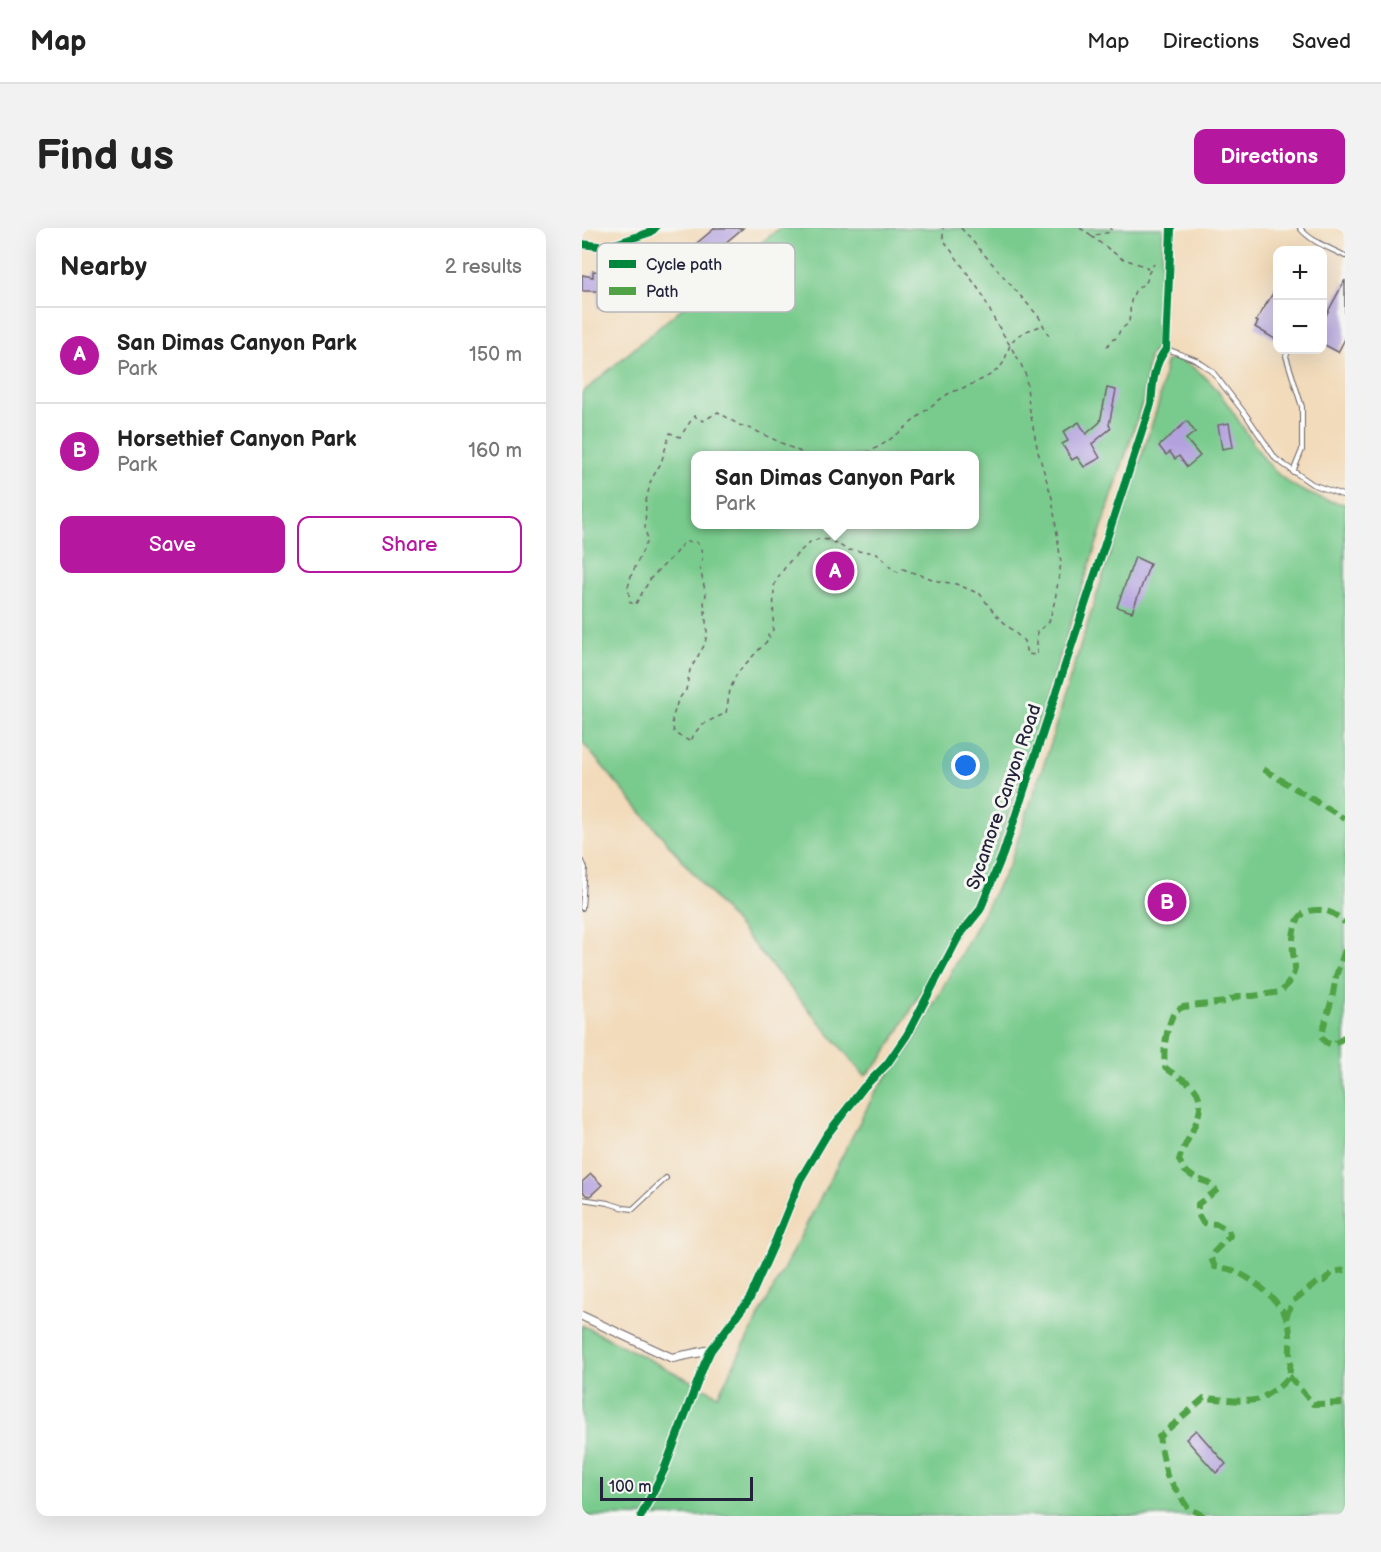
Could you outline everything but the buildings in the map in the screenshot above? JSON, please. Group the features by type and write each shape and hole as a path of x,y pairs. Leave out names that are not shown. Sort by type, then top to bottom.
{"street":[{"path":"618,243 651,232 655,228"},
{"name":"Sycamore Canyon Road","path":"642,1516 664,1470 711,1350 750,1298 800,1180 826,1136 864,1087 887,1064 907,1035 958,936 980,910 1003,855 1150,404 1158,359 1166,349 1171,228"},
{"path":"582,243 597,246"},
{"path":"582,1316 672,1359 711,1350"}],"lane":[{"path":"1300,228 1318,242 1345,255"},
{"path":"1166,349 1196,360 1212,371 1276,459 1312,484 1345,496"},
{"path":"1287,354 1302,407 1302,450 1293,472"},
{"path":"582,861 585,868 582,908"},
{"path":"582,1199 633,1209 666,1178"}],"path":[{"path":"798,451 717,412 703,421 694,416 681,437 670,433 661,463 651,480 646,501 645,530 648,539 628,587 630,602 635,605 651,578 674,556 684,542 696,542 701,548 700,568 706,596 704,601 707,632 705,644 690,670 686,690 678,700 672,719 674,734 692,742 693,736 704,724 726,713 730,690 737,672 770,638 768,635 773,630 776,580 799,551 810,542 819,539 830,540 848,550 877,553 893,570 898,572 903,569 938,581 956,584 980,594 995,614 1024,641 1027,654 1037,655 1037,632 1049,622 1061,563 1052,498 1038,452 1026,376 982,294 943,239 943,228"},
{"path":"961,228 1039,317 1050,336"},
{"path":"1080,228 1121,258 1148,267 1147,280 1134,291 1129,322 1120,330 1117,338 1111,340 1107,346"},
{"path":"1091,236 1111,232 1112,228"},
{"path":"1148,274 1154,264"},
{"path":"870,451 884,445 950,392 965,387 999,369 1007,357 1012,342 1021,333 1044,325"}],"green space":[{"path":"780,228 1163,228 1160,343 1149,357 1143,401 995,856 972,905 901,1027 881,1060 865,1076 582,742 582,393 677,312 795,312 795,243 761,243"},
{"path":"1172,359 1189,365 1204,376 1218,391 1254,445 1279,475 1310,494 1345,504 1345,1516 582,1516 582,1325 718,1395 877,1089 910,1048 1009,865 1049,749 1159,402 1166,362"}],"marked path":[{"path":"1263,769 1345,819"},
{"path":"1204,1516 1188,1508 1167,1476 1159,1437 1204,1398 1257,1400 1283,1383 1290,1371 1290,1330 1283,1311 1270,1296 1254,1282 1237,1272 1215,1267 1211,1258 1230,1236 1228,1230 1217,1224 1203,1223 1198,1214 1198,1204 1216,1191 1209,1183 1185,1171 1179,1160 1196,1123 1200,1103 1198,1094 1192,1086 1165,1067 1167,1032 1174,1012 1183,1007 1225,1002 1239,996 1281,992 1290,981 1294,971 1294,932 1298,919 1303,914 1308,911 1324,910 1345,923"},
{"path":"1345,950 1321,1036 1325,1042 1333,1045 1345,1035"},
{"path":"1286,1317 1293,1301 1319,1281 1324,1281 1333,1272 1345,1270"},
{"path":"1289,1376 1313,1404 1345,1403"}],"cycle path":[{"path":"618,243 651,232 655,228"},
{"path":"641,1516 664,1470 711,1350 750,1298 800,1180 826,1136 864,1087 887,1064 907,1035 959,936 980,910 1003,854 1151,404 1156,368 1166,349 1171,228"},
{"path":"582,244 597,246"}],"place":[{"name":"San Dimas Canyon Park","path":"835,571"},
{"name":"Horsethief Canyon Park","path":"1167,902"}]}
